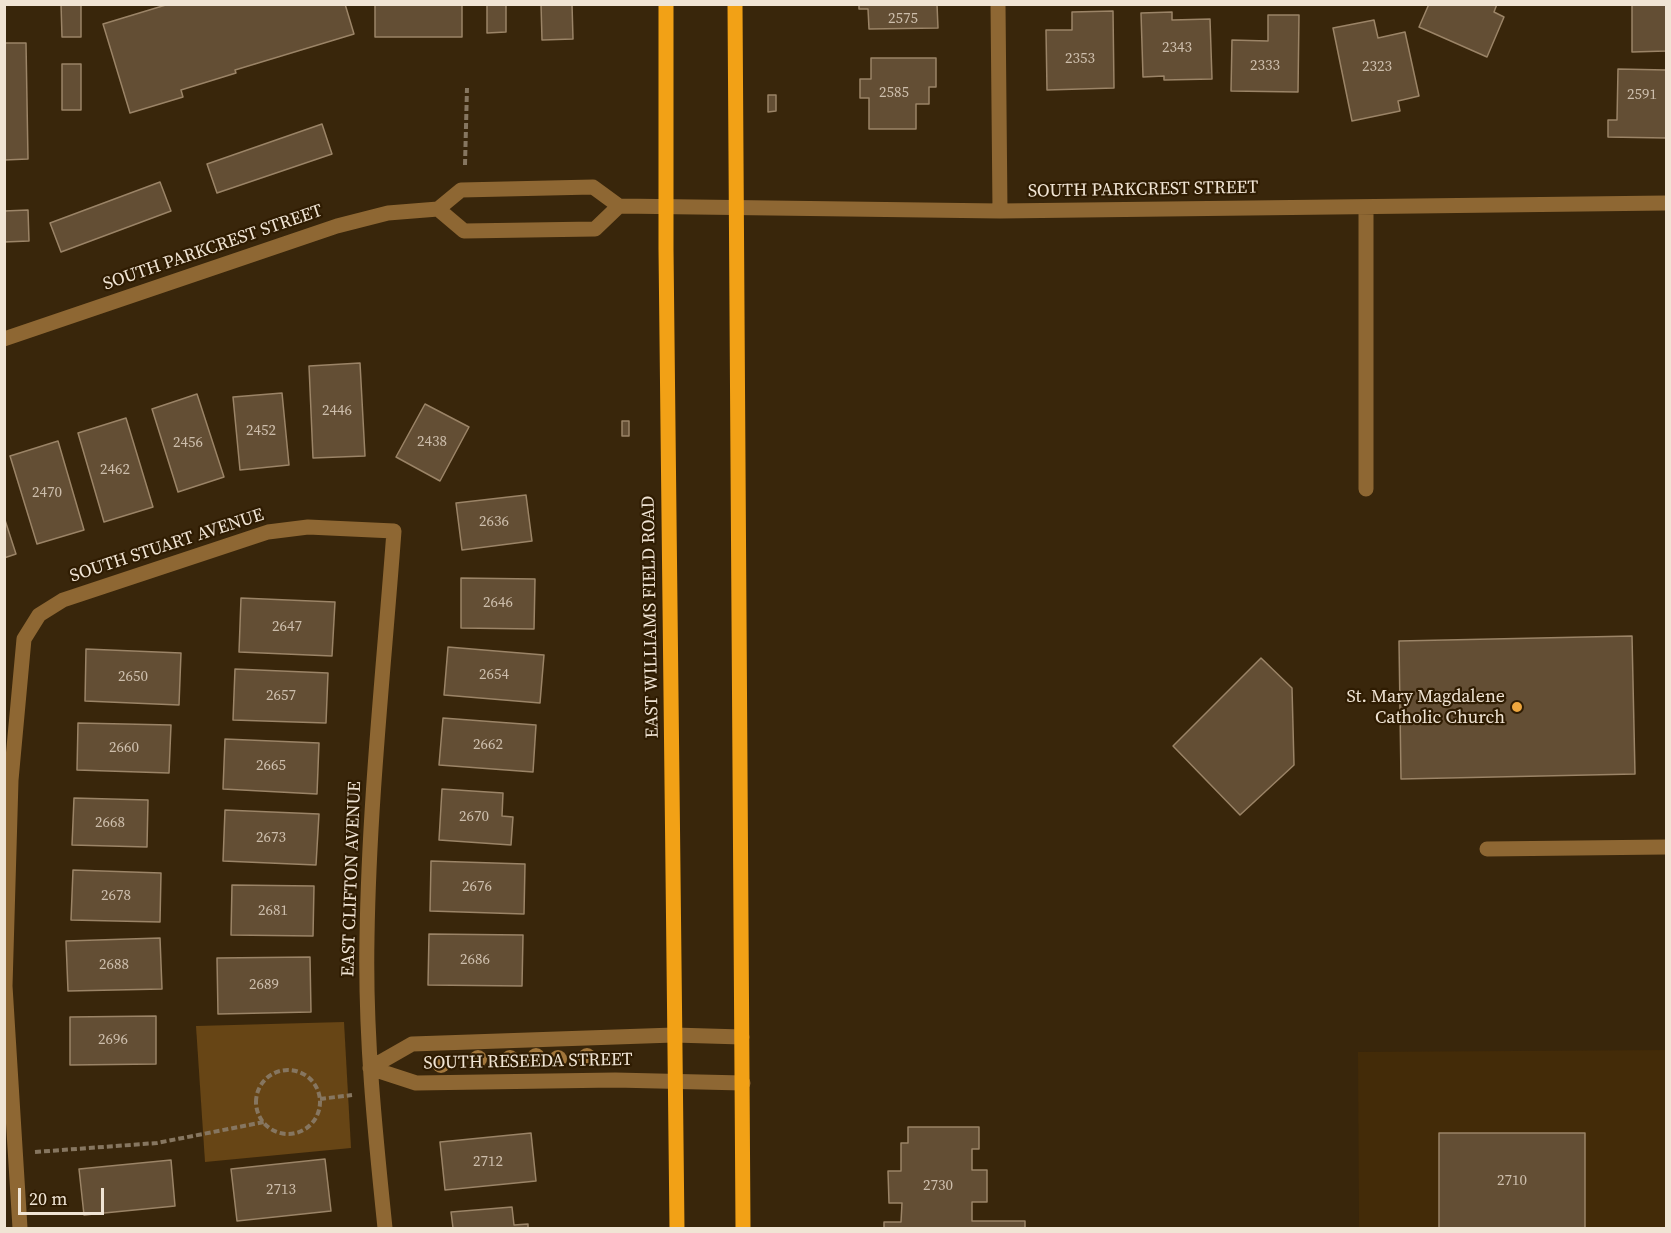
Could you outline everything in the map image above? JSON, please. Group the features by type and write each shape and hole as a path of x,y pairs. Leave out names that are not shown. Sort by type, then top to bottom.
{"main road":[{"name":"EAST WILLIAMS FIELD ROAD","path":"666,4 677,1228"},
{"path":"735,4 743,1228"}],"street":[{"path":"998,4 1000,211"},
{"path":"593,187 619,206 596,229 464,231 438,209 461,190 593,187"},
{"name":"SOUTH PARKCREST STREET","path":"619,206 1000,211 1666,203"},
{"path":"1366,207 1366,489"},
{"name":"SOUTH PARKCREST STREET","path":"4,339 337,226 388,213 438,209"},
{"name":"SOUTH STUART AVENUE","path":"20,1228 5,986 11,780 22,650 32,624 48,608 63,600 248,537 308,527 394,531"},
{"name":"EAST CLIFTON AVENUE","path":"385,1228 370,1068 367,939 372,820 394,531"},
{"path":"1487,849 1666,847"},
{"name":"SOUTH RESEEDA STREET","path":"370,1068 412,1044 674,1035 742,1037"},
{"name":"SOUTH RESEEDA STREET","path":"370,1068 416,1083 675,1081 743,1083"}],"path":[{"path":"465,165 467,88"},
{"path":"281,1071 302,1073 311,1079 320,1099 316,1118 301,1131 280,1133 264,1122 257,1103 258,1093 263,1083 281,1071"},
{"path":"320,1099 352,1095"},
{"path":"39,1152 157,1143 264,1122"}],"shaded area":[{"path":"344,1022 351,1148 205,1162 196,1026"},
{"path":"1666,1050 1666,1228 1359,1228 1358,1052"}],"building":[{"path":"61,4 81,4 81,37 62,37"},
{"path":"169,4 345,4 354,34 235,70 236,73 181,90 183,97 130,113 103,24"},
{"path":"375,4 462,4 462,37 375,37"},
{"path":"487,4 506,4 506,32 487,33"},
{"path":"541,4 572,4 573,39 542,40"},
{"path":"859,4 937,4 938,28 869,29 868,9 859,9"},
{"path":"1429,4 1497,4 1494,12 1504,17 1487,57 1419,27"},
{"path":"1632,4 1666,4 1666,51 1632,52"},
{"path":"1113,11 1114,88 1047,90 1046,30 1072,30 1072,12"},
{"path":"1172,12 1172,20 1210,19 1212,79 1164,80 1164,76 1143,77 1141,13"},
{"path":"1268,15 1299,15 1298,92 1231,91 1232,40 1268,41"},
{"path":"1374,20 1378,38 1405,32 1419,96 1398,101 1400,111 1352,121 1333,28"},
{"path":"4,43 26,43 28,159 4,160"},
{"path":"871,58 936,58 936,87 929,87 929,104 916,104 916,129 869,129 869,98 860,98 860,79 871,79"},
{"path":"62,64 81,64 81,110 62,110"},
{"path":"1618,69 1666,70 1666,138 1608,137 1608,120 1617,120"},
{"path":"768,95 776,95 776,111 768,112"},
{"path":"322,124 332,154 217,193 207,164"},
{"path":"160,182 171,211 61,252 50,223"},
{"path":"28,210 29,241 4,242 4,211"},
{"path":"360,363 365,456 313,458 309,366"},
{"path":"282,393 289,465 240,470 233,397"},
{"path":"197,394 224,477 178,492 152,409"},
{"path":"425,404 469,427 440,481 396,457"},
{"path":"126,418 153,507 104,522 78,433"},
{"path":"622,421 629,421 629,436 622,436"},
{"path":"58,441 84,530 37,544 10,456"},
{"path":"526,495 532,541 462,550 456,503"},
{"path":"4,517 16,554 4,558"},
{"path":"461,578 535,579 534,629 461,628"},
{"path":"241,598 335,602 332,656 239,652"},
{"name":"St. Mary Magdalene Catholic Church","path":"1632,636 1635,774 1401,779 1399,641"},
{"path":"448,647 544,655 540,703 444,695"},
{"path":"86,649 181,653 179,705 85,701"},
{"path":"1261,658 1292,688 1294,765 1240,815 1173,746"},
{"path":"235,669 328,673 326,723 233,720"},
{"path":"443,718 536,725 533,772 439,765"},
{"path":"78,723 171,725 169,773 77,770"},
{"path":"225,739 319,743 317,794 223,789"},
{"path":"442,789 503,793 502,816 513,817 511,845 439,840"},
{"path":"74,798 148,800 147,847 72,845"},
{"path":"225,810 319,814 316,865 223,861"},
{"path":"431,861 525,864 524,914 430,911"},
{"path":"73,870 161,873 160,922 71,920"},
{"path":"232,885 314,886 313,936 231,935"},
{"path":"429,934 523,935 522,986 428,985"},
{"path":"160,938 162,989 68,991 66,941"},
{"path":"310,957 311,1012 218,1014 217,958"},
{"path":"156,1016 156,1064 70,1065 70,1017"},
{"path":"908,1127 979,1127 979,1149 972,1149 972,1170 987,1170 987,1202 972,1202 972,1221 1025,1221 1025,1228 884,1228 884,1222 901,1222 902,1203 889,1203 888,1171 901,1171 901,1143 908,1143"},
{"path":"531,1133 536,1181 445,1190 440,1142"},
{"path":"1439,1133 1585,1133 1585,1228 1439,1228"},
{"path":"325,1159 331,1211 237,1221 231,1169"},
{"path":"171,1160 175,1206 84,1215 79,1169"},
{"path":"512,1207 514,1225 528,1224 528,1228 453,1228 451,1212"}],"place":[{"name":"St. Mary Magdalene Catholic Church","path":"1517,707"}]}
